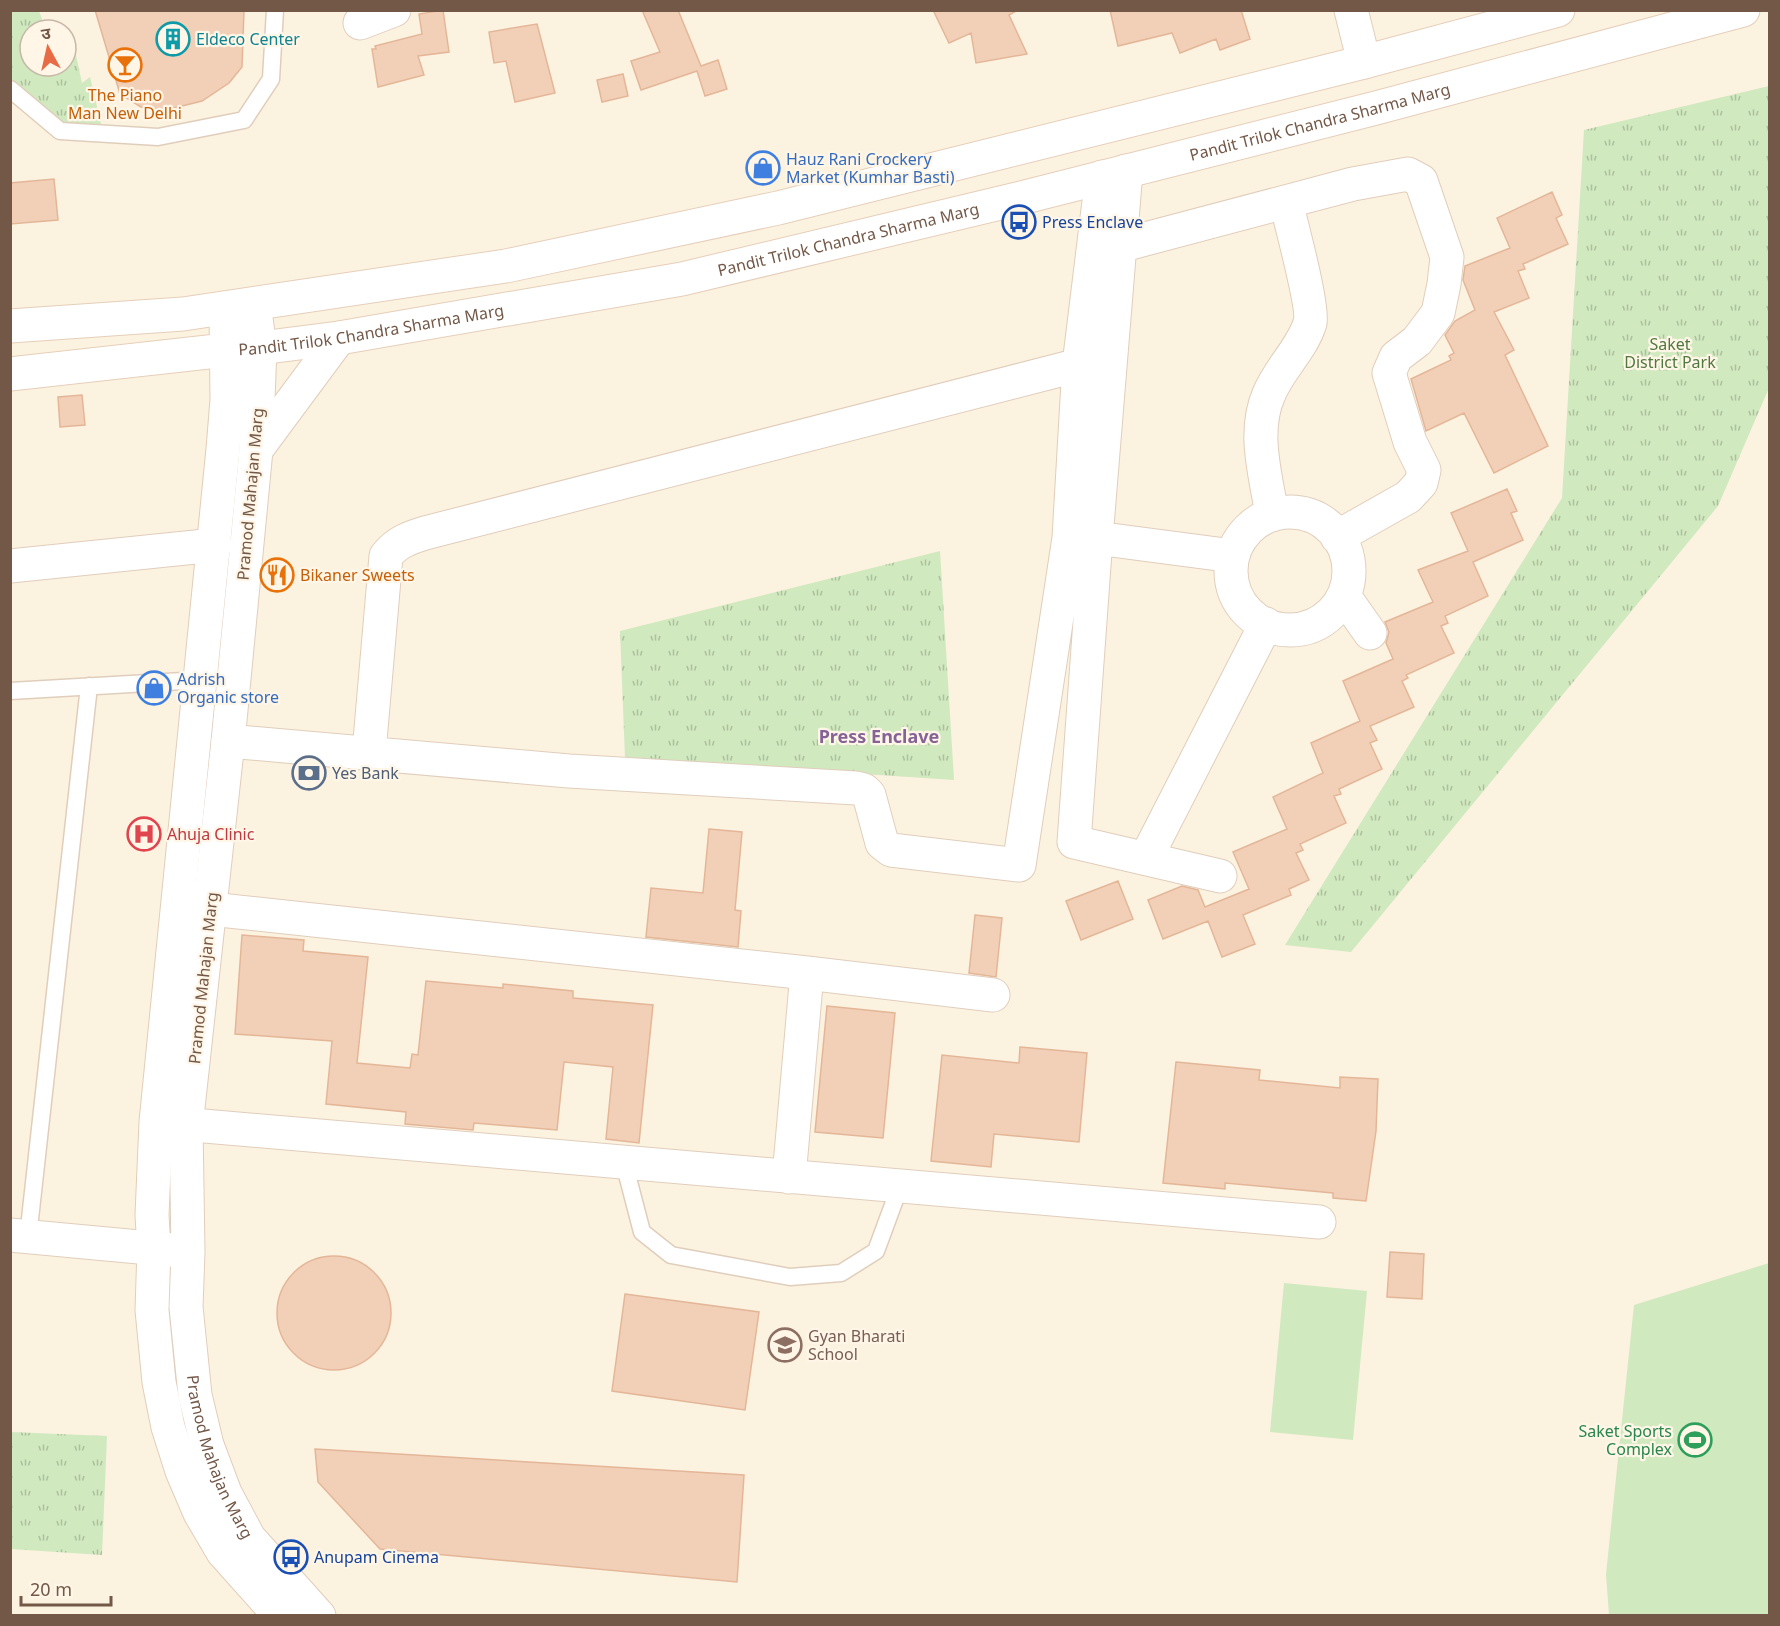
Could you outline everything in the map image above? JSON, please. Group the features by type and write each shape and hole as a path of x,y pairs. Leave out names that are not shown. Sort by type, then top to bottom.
{"street":[{"path":"360,23 394,10"},
{"path":"1351,10 1364,62"},
{"path":"10,326 183,314 506,266 778,208 1364,62 1558,10"},
{"name":"Pandit Trilok Chandra Sharma Marg","path":"10,374 339,338 682,279 1021,198 1376,108 1743,10"},
{"path":"1114,174 1119,246 1074,842 1220,876"},
{"path":"228,741 569,771 855,788 864,790 868,795 882,843 891,850 1018,865 1069,538 1079,365 1114,174"},
{"path":"1119,246 1353,184 1408,174 1421,181 1447,257 1438,313 1417,341 1396,357 1389,373 1410,442 1424,470 1421,483 1408,497 1337,537"},
{"path":"1272,515 1259,432 1269,394 1311,321 1286,202"},
{"name":"Pramod Mahajan Marg","path":"240,306 260,348 256,450 210,909 152,1215 154,1249 152,1310 159,1382 168,1427 182,1471 200,1513 223,1552 280,1616"},
{"name":"Pramod Mahajan Marg","path":"240,306 226,350 226,400 200,680 171,1124 188,1251 186,1307 195,1395 207,1445 225,1493 249,1538 319,1616"},
{"path":"256,450 339,338"},
{"path":"369,752 386,556 402,540 1079,365"},
{"path":"1291,513 1310,516 1327,525 1337,537 1348,558 1349,577 1344,596 1333,612 1318,624 1299,630 1280,629 1261,623 1246,610 1236,594 1231,576 1233,556 1241,539 1255,524 1272,515 1291,513"},
{"path":"1096,538 1233,556"},
{"path":"10,566 214,545"},
{"path":"1344,596 1370,633"},
{"path":"1146,858 1266,624"},
{"path":"210,909 993,995"},
{"path":"789,1177 807,973"},
{"path":"171,1124 1318,1222"},
{"path":"19,1236 188,1251"},
{"path":"152,1310 186,1307"}],"lane":[{"path":"10,89 60,131 158,137 244,120 271,78 275,10"},
{"path":"10,691 200,680"},
{"path":"19,1236 89,686"},
{"path":"624,1163 642,1232 671,1255 790,1276 841,1274 876,1251 900,1186"}],"green space":[{"path":"10,11 39,11 42,18 18,18 18,78 78,78 78,64 82,83 90,77 103,132 52,125 31,115 11,96"},
{"name":"Saket District Park","path":"1769,86 1769,388 1718,506 1351,952 1285,945 1562,498 1584,130"},
{"path":"940,551 954,780 625,758 620,631"},
{"name":"Saket Sports Complex","path":"1769,1263 1769,1615 1609,1615 1606,1574 1634,1305"},
{"path":"1284,1283 1367,1291 1353,1440 1270,1432"},
{"path":"11,1432 107,1436 102,1555 11,1549"}],"building":[{"name":"Eldeco Center","path":"95,10 244,10 242,67 229,83 202,101 166,110 141,107 120,94"},
{"path":"443,10 449,52 418,56 424,75 378,87 372,49 376,49 375,46 422,34 419,14"},
{"path":"642,10 678,10 701,66 718,60 727,89 705,96 697,71 641,90 631,61 660,52"},
{"path":"933,10 1018,10 1009,15 1027,54 976,63 971,33 949,43"},
{"path":"1110,10 1241,10 1250,39 1220,50 1216,39 1180,53 1172,33 1118,46"},
{"path":"537,24 555,93 515,102 506,61 494,63 489,32"},
{"path":"623,74 628,96 602,102 597,80"},
{"path":"54,179 58,220 10,224 10,183"},
{"path":"1552,192 1562,215 1556,218 1568,244 1523,264 1525,269 1518,271 1529,298 1494,312 1514,350 1505,355 1548,446 1494,473 1464,413 1426,431 1411,379 1451,360 1449,356 1454,353 1445,335 1455,321 1475,310 1463,280 1465,266 1510,248 1497,218"},
{"path":"82,395 85,425 60,427 58,397"},
{"path":"1507,489 1517,511 1511,513 1523,540 1473,562 1488,596 1445,616 1448,623 1441,626 1454,653 1406,675 1408,678 1402,681 1414,707 1370,726 1377,740 1370,743 1382,769 1339,789 1341,794 1334,796 1346,823 1300,844 1303,850 1296,853 1309,880 1289,889 1291,895 1243,915 1255,944 1222,957 1208,921 1163,939 1148,900 1182,886 1198,890 1205,907 1249,889 1233,852 1287,829 1273,797 1323,773 1311,743 1360,721 1343,681 1393,659 1386,643 1389,632 1385,622 1433,602 1418,570 1468,551 1451,513"},
{"path":"709,829 742,832 735,910 741,911 738,947 646,937 651,888 703,893"},
{"path":"1118,881 1133,919 1081,940 1066,901"},
{"path":"975,915 1002,918 996,977 969,973"},
{"path":"242,935 304,940 303,951 368,957 357,1063 410,1068 412,1054 418,1055 426,981 503,988 503,984 573,991 573,998 653,1005 639,1143 606,1139 613,1067 564,1062 557,1130 474,1123 473,1130 405,1124 406,1112 326,1104 332,1041 235,1034"},
{"path":"827,1006 895,1013 883,1138 815,1132"},
{"path":"1020,1047 1087,1053 1079,1142 994,1134 991,1167 931,1161 942,1055 1019,1063"},
{"path":"1176,1062 1260,1070 1259,1080 1340,1088 1340,1077 1378,1079 1376,1131 1366,1201 1333,1198 1333,1193 1225,1183 1225,1189 1163,1183"},
{"path":"1390,1252 1424,1254 1422,1299 1387,1297"},
{"path":"334,1256 356,1260 366,1265 382,1281 387,1291 391,1313 387,1335 382,1345 366,1361 356,1366 334,1370 312,1366 302,1361 286,1345 281,1335 277,1313 281,1291 286,1281 302,1265 312,1260"},
{"path":"625,1294 759,1312 745,1410 612,1391"},
{"path":"315,1449 744,1475 737,1582 380,1549 318,1482"}],"place":[{"name":"Eldeco Center","path":"173,39"},
{"name":"The Piano Man New Delhi","path":"125,65"},
{"name":"Hauz Rani Crockery Market (Kumhar Basti)","path":"763,168"},
{"name":"Press Enclave","path":"1019,222"},
{"name":"Bikaner Sweets","path":"277,575"},
{"name":"Adrish Organic store","path":"154,688"},
{"name":"Yes Bank","path":"309,773"},
{"name":"Ahuja Clinic","path":"144,834"},
{"name":"Gyan Bharati School","path":"785,1345"},
{"name":"Saket Sports Complex","path":"1695,1440"},
{"name":"Anupam Cinema","path":"291,1557"}],"district":[{"name":"Press Enclave","path":"879,737"}]}
